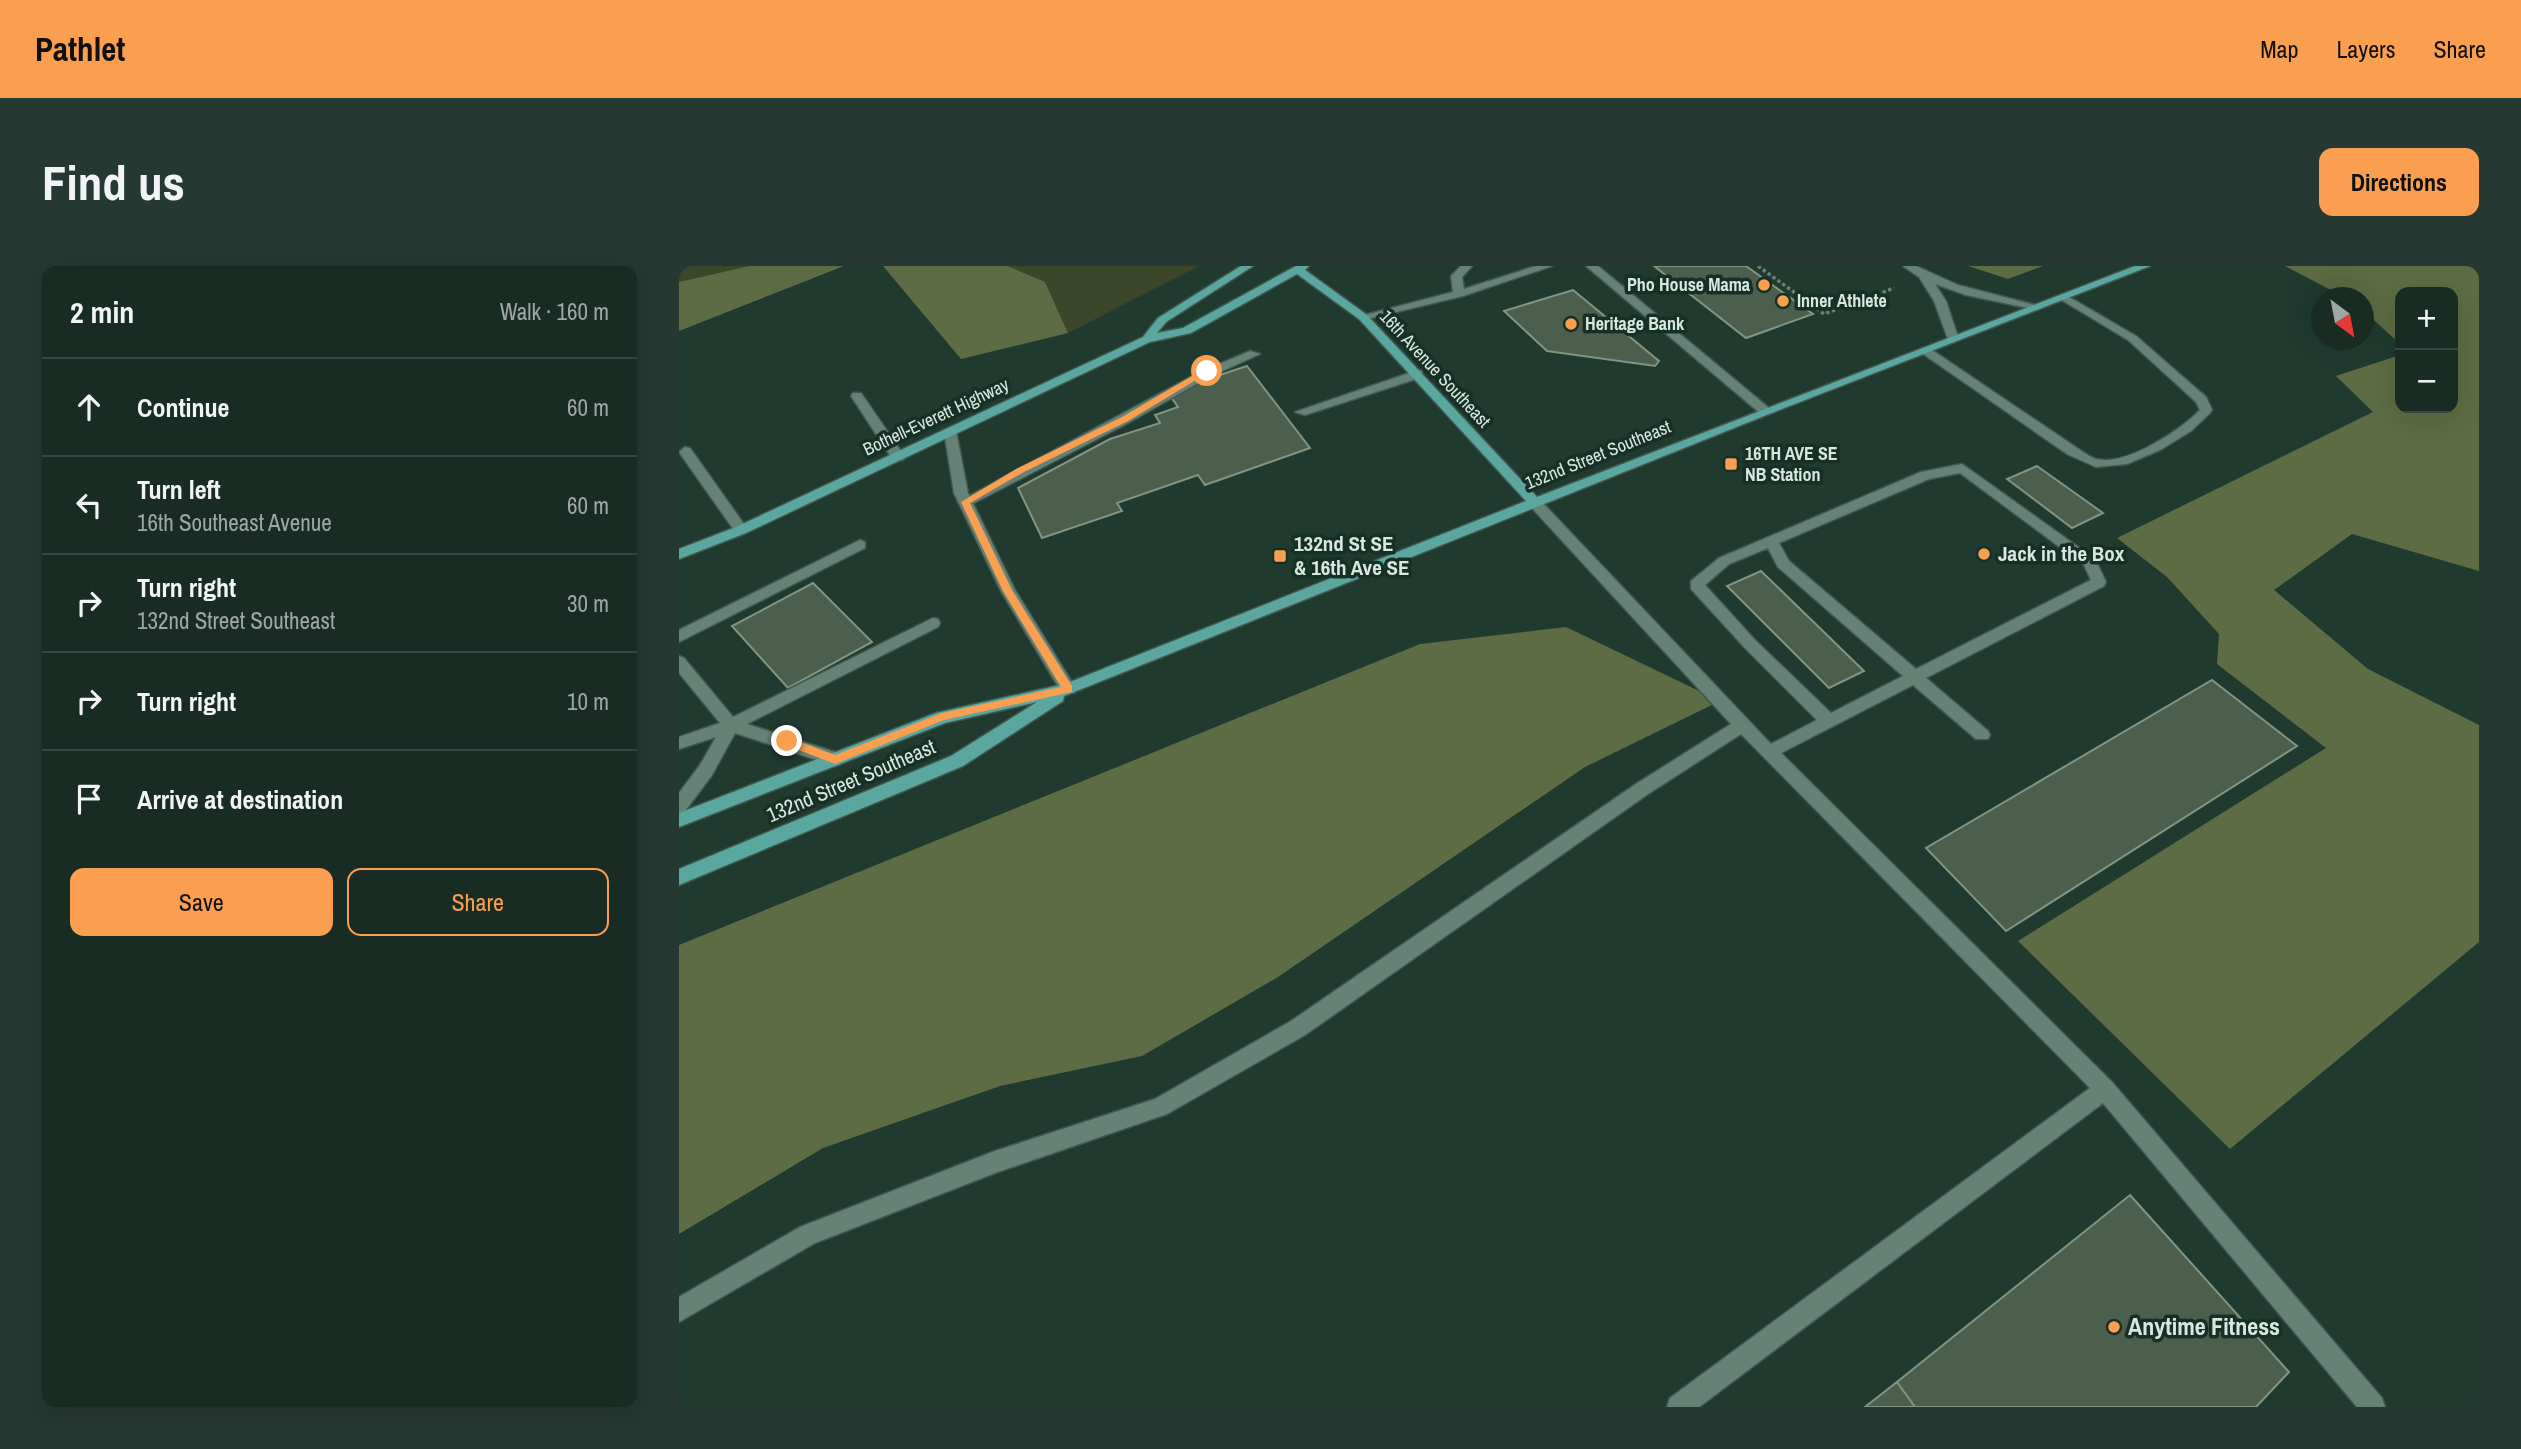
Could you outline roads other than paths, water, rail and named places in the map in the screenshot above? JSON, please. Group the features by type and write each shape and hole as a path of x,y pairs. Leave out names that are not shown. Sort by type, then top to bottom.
{"main road":[{"name":"Bothell-Everett Highway","path":"1147,339 1162,320 1248,266"},
{"name":"132nd Street Southeast","path":"679,820 942,717 1068,689 1765,411 2145,266"},
{"name":"Bothell-Everett Highway","path":"679,554 741,530 1147,339 1187,331 1301,267"},
{"name":"16th Avenue Southeast","path":"1301,267 1363,317 1535,503"},
{"name":"Bothell-Everett Highway","path":"679,567 741,530"},
{"name":"132nd Street Southeast","path":"679,877 957,761 1068,689"}],"street":[{"path":"1459,293 1456,276 1467,266"},
{"path":"1363,317 1459,293 1547,266"},
{"path":"1591,266 1765,411"},
{"path":"1908,266 1926,271 1967,293 2037,307"},
{"path":"1926,271 1940,301 1953,340"},
{"path":"1925,351 2072,451 2098,464 2115,464 2145,452 2198,422 2206,410 2202,400 2132,338 2064,297"},
{"path":"965,502 1019,471 1125,419 1207,371 1254,354"},
{"path":"1301,412 1418,374"},
{"path":"857,396 898,457"},
{"path":"950,431 965,502 1007,591 1068,689"},
{"path":"685,451 741,530"},
{"path":"1769,752 2099,582 2090,562 1962,468 1926,475 1724,561 1696,585 1750,644 1829,721"},
{"path":"1535,503 1742,725 2105,1089 2373,1407"},
{"path":"1771,541 1783,564 1982,735"},
{"path":"679,637 860,545"},
{"path":"679,743 731,725 933,623"},
{"path":"679,662 731,725 835,759"},
{"path":"679,806 706,770 731,725"},
{"path":"679,1310 808,1235 995,1162 1160,1107 1298,1028 1642,789 1742,725"},
{"path":"1679,1407 2105,1089"}],"place":[{"name":"Pho House Mama","path":"1764,285"},
{"name":"Inner Athlete","path":"1783,301"},
{"name":"Heritage Bank","path":"1571,324"},
{"name":"16TH AVE SE NB Station","path":"1731,464"},
{"name":"Jack in the Box","path":"1984,554"},
{"name":"132nd St SE & 16th Ave SE","path":"1280,556"},
{"name":"Anytime Fitness","path":"2114,1327"}]}
